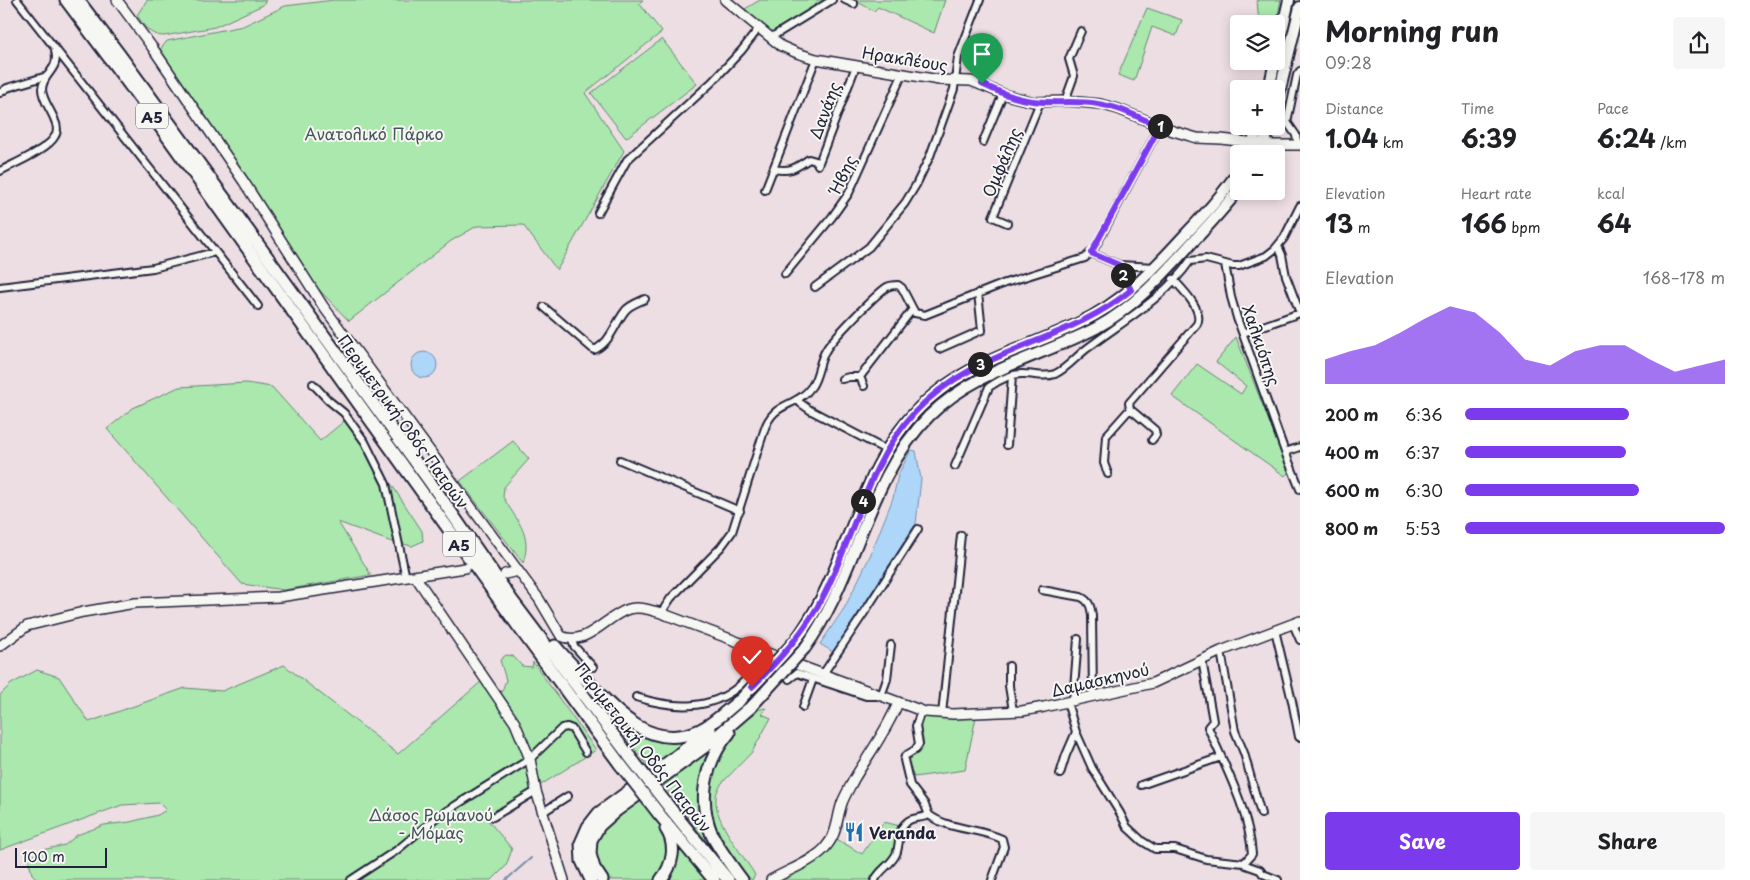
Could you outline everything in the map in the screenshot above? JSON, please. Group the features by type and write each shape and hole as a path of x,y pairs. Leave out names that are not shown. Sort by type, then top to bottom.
{"highway":[{"name":"Περιμετρική Οδός Πατρών","path":"66,0 620,764 713,879"},
{"name":"Περιμετρική Οδός Πατρών","path":"78,0 430,482 517,606 669,807 734,878"},
{"path":"430,482 544,634 614,711 632,725 655,734 685,735 712,723 740,700"},
{"path":"591,880 582,861 581,843 588,827 599,813 702,736 740,700"},
{"path":"734,878 711,833 704,807 704,788 709,766 717,749 752,706"},
{"path":"602,880 594,868 590,854 591,840 599,826 617,810 707,745 752,706"},
{"path":"659,814 661,822 671,838 673,849 670,867 661,880"}],"main road":[{"path":"1285,17 1289,0"},
{"path":"1282,80 1300,7"},
{"path":"740,700 794,642 812,617 825,594 872,479 886,450 920,407 962,374 993,358 1081,322 1105,309 1131,290 1155,267 1216,201 1230,182"},
{"path":"752,706 805,648 819,628 838,591 883,483 898,453 930,415 952,396 976,381 1004,367 1088,332 1113,318 1185,258 1230,200"}],"street":[{"path":"17,0 258,306"},
{"path":"117,0 152,47 244,182 323,306 542,604 561,636 571,638 587,634 614,616 630,609 642,608 773,656"},
{"path":"770,38 832,0"},
{"path":"845,0 854,4"},
{"path":"815,287 869,247 905,203 924,169 954,89 958,57 980,0"},
{"name":"Ηρακλέους","path":"727,1 770,38 792,51 816,59 939,80 964,80 979,83 1003,94 1023,100 1088,102 1114,107 1160,126 1197,138 1221,139 1249,145"},
{"path":"598,213 627,160 712,82 742,50 759,28"},
{"path":"1066,101 1074,76 1070,59 1081,31"},
{"path":"0,171 35,153 55,138 57,132 56,122 42,94 42,88 47,76 53,70 56,59 56,53 52,45"},
{"path":"764,190 816,59"},
{"name":"Δανάης","path":"773,169 793,170 809,159 818,163 856,66"},
{"path":"1299,145 1296,135 1287,122 1297,75 1300,71"},
{"name":"Ήβης","path":"785,274 832,217 849,193 903,73"},
{"path":"0,93 7,88 47,76"},
{"path":"983,142 1003,94"},
{"name":"Ομφάλης","path":"1007,223 993,217 1040,102"},
{"path":"660,613 671,598 730,536 734,529 767,421 775,411 805,394 814,383 824,354 830,344 886,288 892,285 900,286 912,310 917,314 925,315 978,293 1085,258 1091,253 1160,126"},
{"path":"1290,127 1300,129"},
{"name":"Ηρακλέους","path":"1285,146 1299,145"},
{"path":"955,466 988,389 1012,376 1024,374 1048,376 1060,371 1108,333 1140,311 1173,279 1185,258 1206,259 1239,266 1266,256 1278,246 1300,206"},
{"path":"1243,334 1300,313 1288,283 1282,255 1278,246"},
{"path":"0,286 153,268 215,252"},
{"path":"1091,253 1119,265 1155,267"},
{"name":"Χαλκιόπης","path":"1225,264 1233,306 1300,489"},
{"path":"1119,265 1131,290"},
{"path":"1152,440 1156,434 1154,428 1130,409 1128,405 1199,321 1198,313 1186,292 1173,279"},
{"path":"939,349 982,330 978,293"},
{"path":"544,307 594,350 601,347 609,337 626,309 645,299"},
{"path":"860,377 912,310"},
{"path":"1007,445 1012,376"},
{"path":"842,380 849,377 860,377"},
{"path":"860,377 864,386"},
{"path":"313,384 344,413 366,442 386,484 410,577 515,724 530,759 536,791 564,880"},
{"path":"796,400 810,410 886,450"},
{"path":"1108,474 1104,463 1106,436 1130,409"},
{"path":"1285,452 1300,447"},
{"path":"620,460 740,511"},
{"path":"823,674 918,529"},
{"path":"942,714 960,535"},
{"path":"0,646 27,626 83,612 135,603 279,597 465,568"},
{"path":"504,574 518,571"},
{"path":"1042,590 1081,597 1089,604 1092,616 1093,696"},
{"path":"1296,622 1300,640"},
{"name":"Δαμασκηνού","path":"798,665 921,711 942,714 1012,711 1044,707 1153,683 1221,651 1296,622"},
{"path":"1275,630 1299,737"},
{"path":"571,638 574,646 593,667"},
{"path":"1078,639 1070,701 1076,732 1092,768 1120,813 1127,828 1142,842 1155,849 1175,849 1210,859 1244,863 1278,880"},
{"path":"636,697 656,704 686,706 703,704 724,698 755,669 755,664 746,650 747,645"},
{"path":"789,679 797,673 866,696 881,696 887,679 891,645"},
{"path":"1221,651 1235,731 1244,754 1261,814"},
{"path":"1202,660 1214,721 1208,727 1244,817 1250,843 1251,855 1244,863"},
{"path":"1009,666 1012,711"},
{"path":"802,707 813,679"},
{"path":"771,880 817,856 828,844 837,826 841,805 847,792 884,733 898,702"},
{"path":"921,711 916,726 919,746 905,756 904,760 910,785 934,819 1003,839 1004,845 992,880"},
{"path":"351,880 397,850 437,816 530,759 562,728 572,729 586,752"},
{"path":"1060,774 1076,732"},
{"path":"1141,785 1221,757"},
{"path":"494,817 536,791"},
{"path":"543,812 568,796"},
{"path":"875,880 896,855 901,830 905,823 911,819 920,819 929,814"}],"green space":[{"path":"147,0 266,0 263,5 215,27 159,36 151,32 137,15"},
{"name":"Ανατολικό Πάρκο","path":"334,0 643,0 639,3 662,32 585,93 624,151 557,270 523,225 477,226 451,241 349,321 309,279 219,137 159,51 167,41 243,26 285,6"},
{"path":"760,0 828,0 771,33 745,9"},
{"path":"854,0 945,0 934,33 878,7 874,11"},
{"path":"1257,0 1281,0 1278,15 1258,15"},
{"path":"1147,8 1182,20 1176,36 1152,27 1134,81 1118,75"},
{"path":"662,39 697,84 626,138 591,93"},
{"path":"1236,337 1289,472 1285,476 1172,396 1197,364 1241,394 1246,386 1216,362"},
{"path":"246,383 272,387 320,441 348,418 422,531 423,541 412,546 389,541 338,522 371,575 284,590 242,584 107,429 133,408 179,387"},
{"path":"513,441 529,459 504,487 503,497 522,528 526,544 523,563 460,481"},
{"name":"Δάσος Ρωμανού - Μόμας","path":"506,655 513,656 522,666 532,667 533,662 596,750 487,819 512,849 506,866 492,880 38,880 32,874 28,858 42,850 65,845 77,835 104,825 130,822 158,815 166,810 159,803 122,805 0,850 0,695 11,684 37,670 59,677 89,722 185,688 222,691 284,665 398,754 483,680 494,698 502,691 506,680 500,660"},
{"path":"583,682 615,717 636,731 694,736 652,771"},
{"path":"766,708 762,714 771,718 752,752 722,783 716,796 717,807 724,827 755,875 752,880 744,872 721,836 712,814 709,792 713,769 730,736 748,715 759,709"},
{"path":"924,714 976,717 965,770 914,777 907,759 908,756 915,752"},
{"path":"713,747 704,767 699,785 699,802 707,832 736,880 661,782"},
{"path":"638,798 656,819 665,834 668,851 664,866 655,880 608,880 601,872 594,851 598,833"},
{"path":"884,822 900,826 895,852 873,880 776,880 835,838 862,854"},
{"path":"682,850 706,880 667,880 678,853"}],"water":[{"path":"424,352 433,356 437,365 433,374 424,378 415,374 411,365 415,356"},
{"path":"911,450 916,451 921,479 916,524 833,652 820,644 845,607 870,556 893,498 898,475"}],"waterway":[{"path":"506,880 531,858"}],"place":[{"name":"Veranda","path":"854,832"}],"route":[{"path":"752,687 788,649 816,610 825,594 878,465 895,437 920,407 970,369 1081,322 1105,309 1131,290 1119,265 1103,260 1091,253 1160,126 1114,107 1068,101 1028,101 1006,95 982,84"}]}
